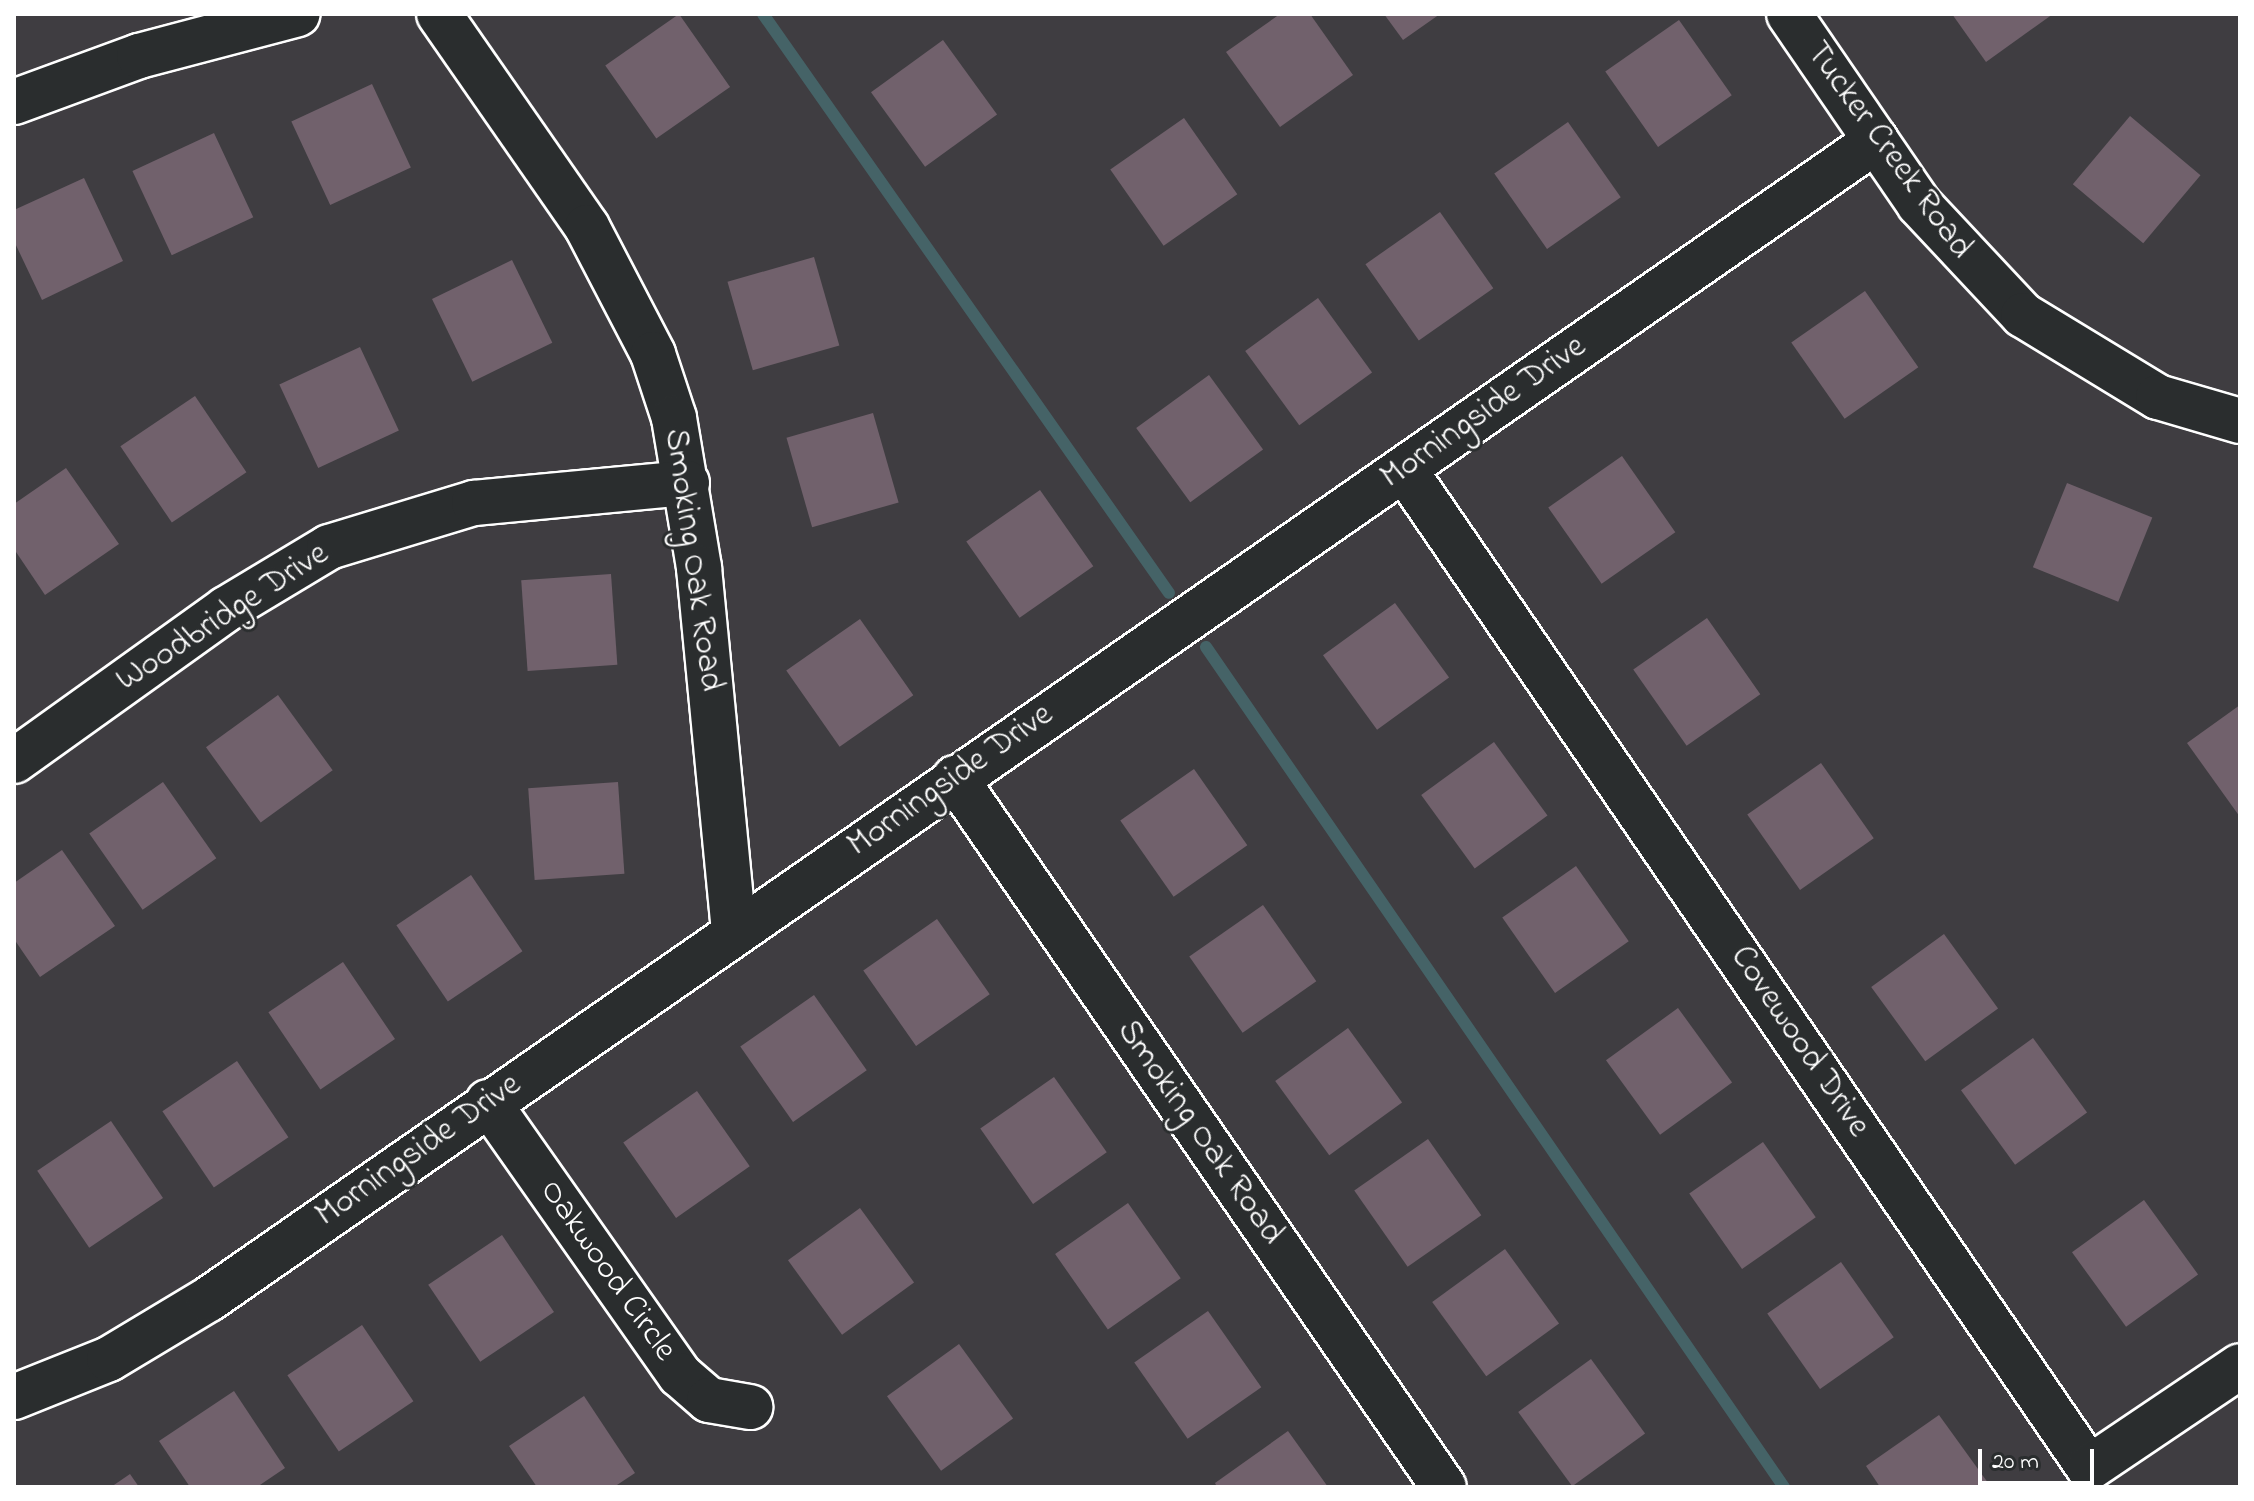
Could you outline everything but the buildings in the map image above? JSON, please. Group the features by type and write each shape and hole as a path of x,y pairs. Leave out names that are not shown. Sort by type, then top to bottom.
{"street":[{"path":"14,102 139,56 298,14"},
{"name":"Smoking Oak Road","path":"439,14 626,292 653,354 687,483 734,931"},
{"name":"Tucker Creek Road","path":"1789,14 1876,141 1968,263 2023,315 2158,397 2240,421"},
{"name":"Morningside Drive","path":"14,1397 164,1329 1876,141"},
{"name":"Covewood Drive","path":"1404,469 2089,1468 2240,1366"},
{"name":"Woodbridge Drive","path":"14,761 226,609 329,547 474,503 687,483"},
{"name":"Smoking Oak Road","path":"955,778 1444,1487"},
{"name":"Oakwood Circle","path":"488,1102 680,1375 709,1400 750,1407"}],"waterway":[{"path":"763,14 1169,593"},
{"path":"1206,647 1784,1487"}]}
